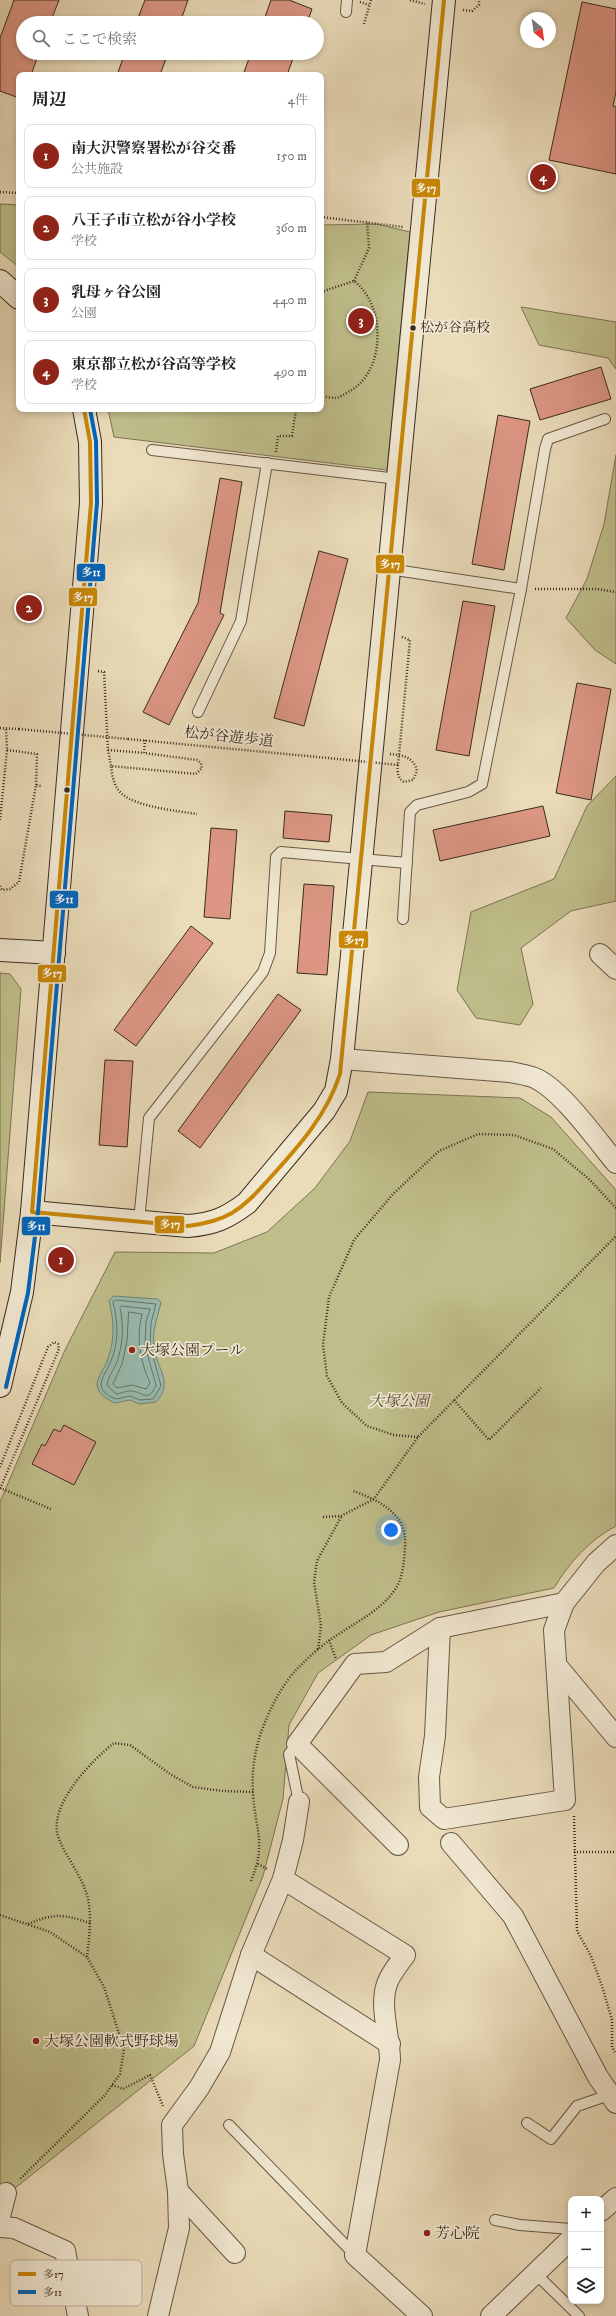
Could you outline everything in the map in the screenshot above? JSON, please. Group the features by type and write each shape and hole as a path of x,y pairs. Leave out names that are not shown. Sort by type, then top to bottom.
{"street":[{"path":"32,1212 188,1226 213,1223 232,1214 247,1203 324,1111 336,1090 342,1058 363,859 443,5"},
{"path":"0,281 16,295"},
{"path":"0,1386 22,1292 32,1212 91,502 90,442 85,412"},
{"path":"0,950 54,953"},
{"path":"600,954 616,969"},
{"path":"342,1058 510,1072 537,1078 556,1094 616,1163"},
{"path":"440,1628 435,1736 429,1777 430,1807 444,1820 565,1800 554,1630 564,1603 596,1563 616,1545"},
{"path":"398,1845 297,1744 356,1664 386,1662 440,1628 564,1603"},
{"path":"557,1666 616,1737"},
{"path":"158,2316 179,2228 178,2190 172,2154 172,2125 199,2088 220,2052 251,1955 283,1879 293,1840 299,1802"},
{"path":"451,1842 513,1916 613,2099"},
{"path":"283,1879 404,1955 386,1984 385,2021 390,2044 390,2060 354,2255 422,2316"},
{"path":"251,1955 390,2044"},
{"path":"178,2190 235,2253"},
{"path":"0,2216 6,2193"},
{"path":"604,2208 616,2198"},
{"path":"0,2227 14,2228 65,2251 67,2260"},
{"path":"492,2316 568,2242"},
{"path":"76,2306 78,2316"}],"lane":[{"path":"346,12 347,0"},
{"path":"403,919 410,812 417,805 468,792 482,784 521,590 548,439 605,420"},
{"path":"152,450 398,479"},
{"path":"198,712 241,621 271,464"},
{"path":"389,569 521,590"},
{"path":"139,1221 149,1118 263,972 270,953 276,857 281,852 407,863"},
{"path":"297,1744 289,1754 299,1802"},
{"path":"527,2123 551,2139 577,2106 613,2099"},
{"path":"229,2125 354,2255"},
{"path":"495,2220 520,2225 568,2230"},
{"path":"536,2274 579,2316"}],"path":[{"path":"364,24 371,0"},
{"path":"410,0 472,11 479,5 479,0"},
{"path":"0,192 16,193"},
{"path":"324,217 367,221 411,228"},
{"path":"324,291 354,281 369,248 367,221"},
{"path":"324,396 337,398 355,388 370,370 377,347 376,319 370,300 364,288 354,281"},
{"path":"271,464 278,436 292,436 296,412"},
{"path":"521,590 597,589 616,592"},
{"path":"388,754 404,756 413,763 417,771 413,780 404,782 400,779 397,773 398,765 408,651 410,640 399,636"},
{"path":"98,671 104,672 108,750 113,780 122,794 137,802 197,814"},
{"path":"0,728 6,729 7,750 0,820"},
{"name":"松が谷遊歩道","path":"6,729 145,740 398,765"},
{"path":"144,753 145,740"},
{"path":"0,886 2,890 10,890 19,882 36,785 37,754 7,750"},
{"path":"108,750 197,760 201,763 202,768 196,774 111,766"},
{"path":"36,785 41,786"},
{"path":"418,1437 394,1435 367,1426 342,1403 328,1376 323,1345 329,1297 354,1240 392,1194 439,1150 478,1134 514,1135 553,1149 590,1180 616,1208"},
{"path":"323,1517 341,1516 374,1499 418,1437 616,1236"},
{"path":"0,1467 48,1347 54,1342 58,1344 59,1349 0,1489 51,1509"},
{"path":"454,1400 489,1440 541,1388"},
{"path":"251,1881 258,1864 261,1847 252,1792 254,1758 265,1723 278,1696 295,1671 318,1649 373,1612 395,1590 403,1570 405,1542 402,1524 393,1512 374,1499 353,1490"},
{"path":"318,1649 321,1626 315,1599 315,1575 317,1562 341,1516"},
{"path":"86,1957 90,1923 88,1899 77,1872 58,1836 57,1818 70,1789 97,1756 114,1743 130,1745 170,1774 193,1787 223,1792 252,1792"},
{"path":"565,1800 574,1812 574,1852 578,1931 591,1956 602,1986 612,2020 612,2047 616,2054"},
{"path":"574,1852 616,1852"},
{"path":"0,1915 50,1932 86,1957 104,1987 124,2049 120,2074 105,2095 6,2193"},
{"path":"27,1924 50,1915 68,1916 90,1923"},
{"path":"112,2085 123,2089 150,2075 172,2125"}],"green space":[{"path":"0,204 16,205 16,265 0,252"},
{"path":"377,224 410,232 387,470 114,437 109,412 324,412 324,225"},
{"path":"521,307 616,322 616,369 608,358 539,345"},
{"path":"616,455 616,664 595,650 566,618 587,579 604,524"},
{"path":"616,776 616,901 571,911 521,948 533,1004 520,1025 476,1018 457,990 471,912 554,879 587,806"},
{"path":"0,973 10,974 21,989 0,1263"},
{"name":"大塚公園","path":"368,1092 520,1098 551,1117 616,1190 616,1526 597,1538 580,1553 554,1588 439,1612 371,1635 318,1673 289,1725 283,1799 263,1876 194,2046 0,2200 0,1502 65,1350 115,1252 214,1253 267,1232 315,1188 350,1141"}],"water":[{"name":"大塚公園プール","path":"113,1296 157,1299 161,1302 154,1339 155,1353 164,1381 164,1387 156,1402 139,1404 130,1400 115,1403 103,1396 97,1388 100,1375 108,1359 112,1344 113,1322 109,1301"}],"building":[{"path":"14,0 59,0 53,16 16,16 16,60 36,60 32,72 16,72 16,97 0,91 0,38"},
{"path":"145,0 188,0 182,16 139,16"},
{"path":"271,0 289,0 312,9 310,16 265,16"},
{"path":"582,2 616,9 616,92 613,106 616,107 616,174 549,160"},
{"path":"122,60 165,60 161,72 118,72"},
{"path":"248,60 292,60 288,72 244,72"},
{"path":"601,367 611,399 540,420 530,389"},
{"path":"498,415 530,421 504,570 472,564"},
{"path":"220,478 242,482 220,613 224,615 169,725 143,712 198,603"},
{"path":"319,551 348,559 304,726 274,718"},
{"path":"463,601 495,606 469,756 436,750"},
{"path":"577,683 611,689 591,800 556,793"},
{"path":"543,806 550,836 440,861 433,830"},
{"path":"285,811 332,815 329,842 283,838"},
{"path":"211,828 237,830 230,919 204,917"},
{"path":"304,884 334,886 327,975 297,973"},
{"path":"191,926 213,943 136,1046 114,1030"},
{"path":"278,994 301,1010 200,1148 178,1131"},
{"path":"105,1060 133,1061 127,1147 99,1145"},
{"path":"64,1425 96,1442 74,1485 32,1464 42,1444 45,1446 54,1429 60,1432"}],"transit line":[{"name":"多17","path":"85,412 90,442 91,503 32,1212 188,1226 211,1222 227,1216 243,1206 270,1178 311,1129 328,1103 340,1074 444,0"},
{"name":"多11","path":"6,1387 28,1293 38,1212 97,503 96,441 91,412"}],"place":[{"name":"東京都立松が谷高等学校","path":"543,177"},
{"name":"乳母ヶ谷公園","path":"361,321"},
{"name":"松が谷高校","path":"413,328"},
{"name":"八王子市立松が谷小学校","path":"29,608"},
{"name":"南大沢警察署松が谷交番","path":"61,1260"},
{"name":"大塚公園プール","path":"132,1350"},
{"name":"大塚公園軟式野球場","path":"36,2041"},
{"name":"芳心院","path":"427,2233"}]}
